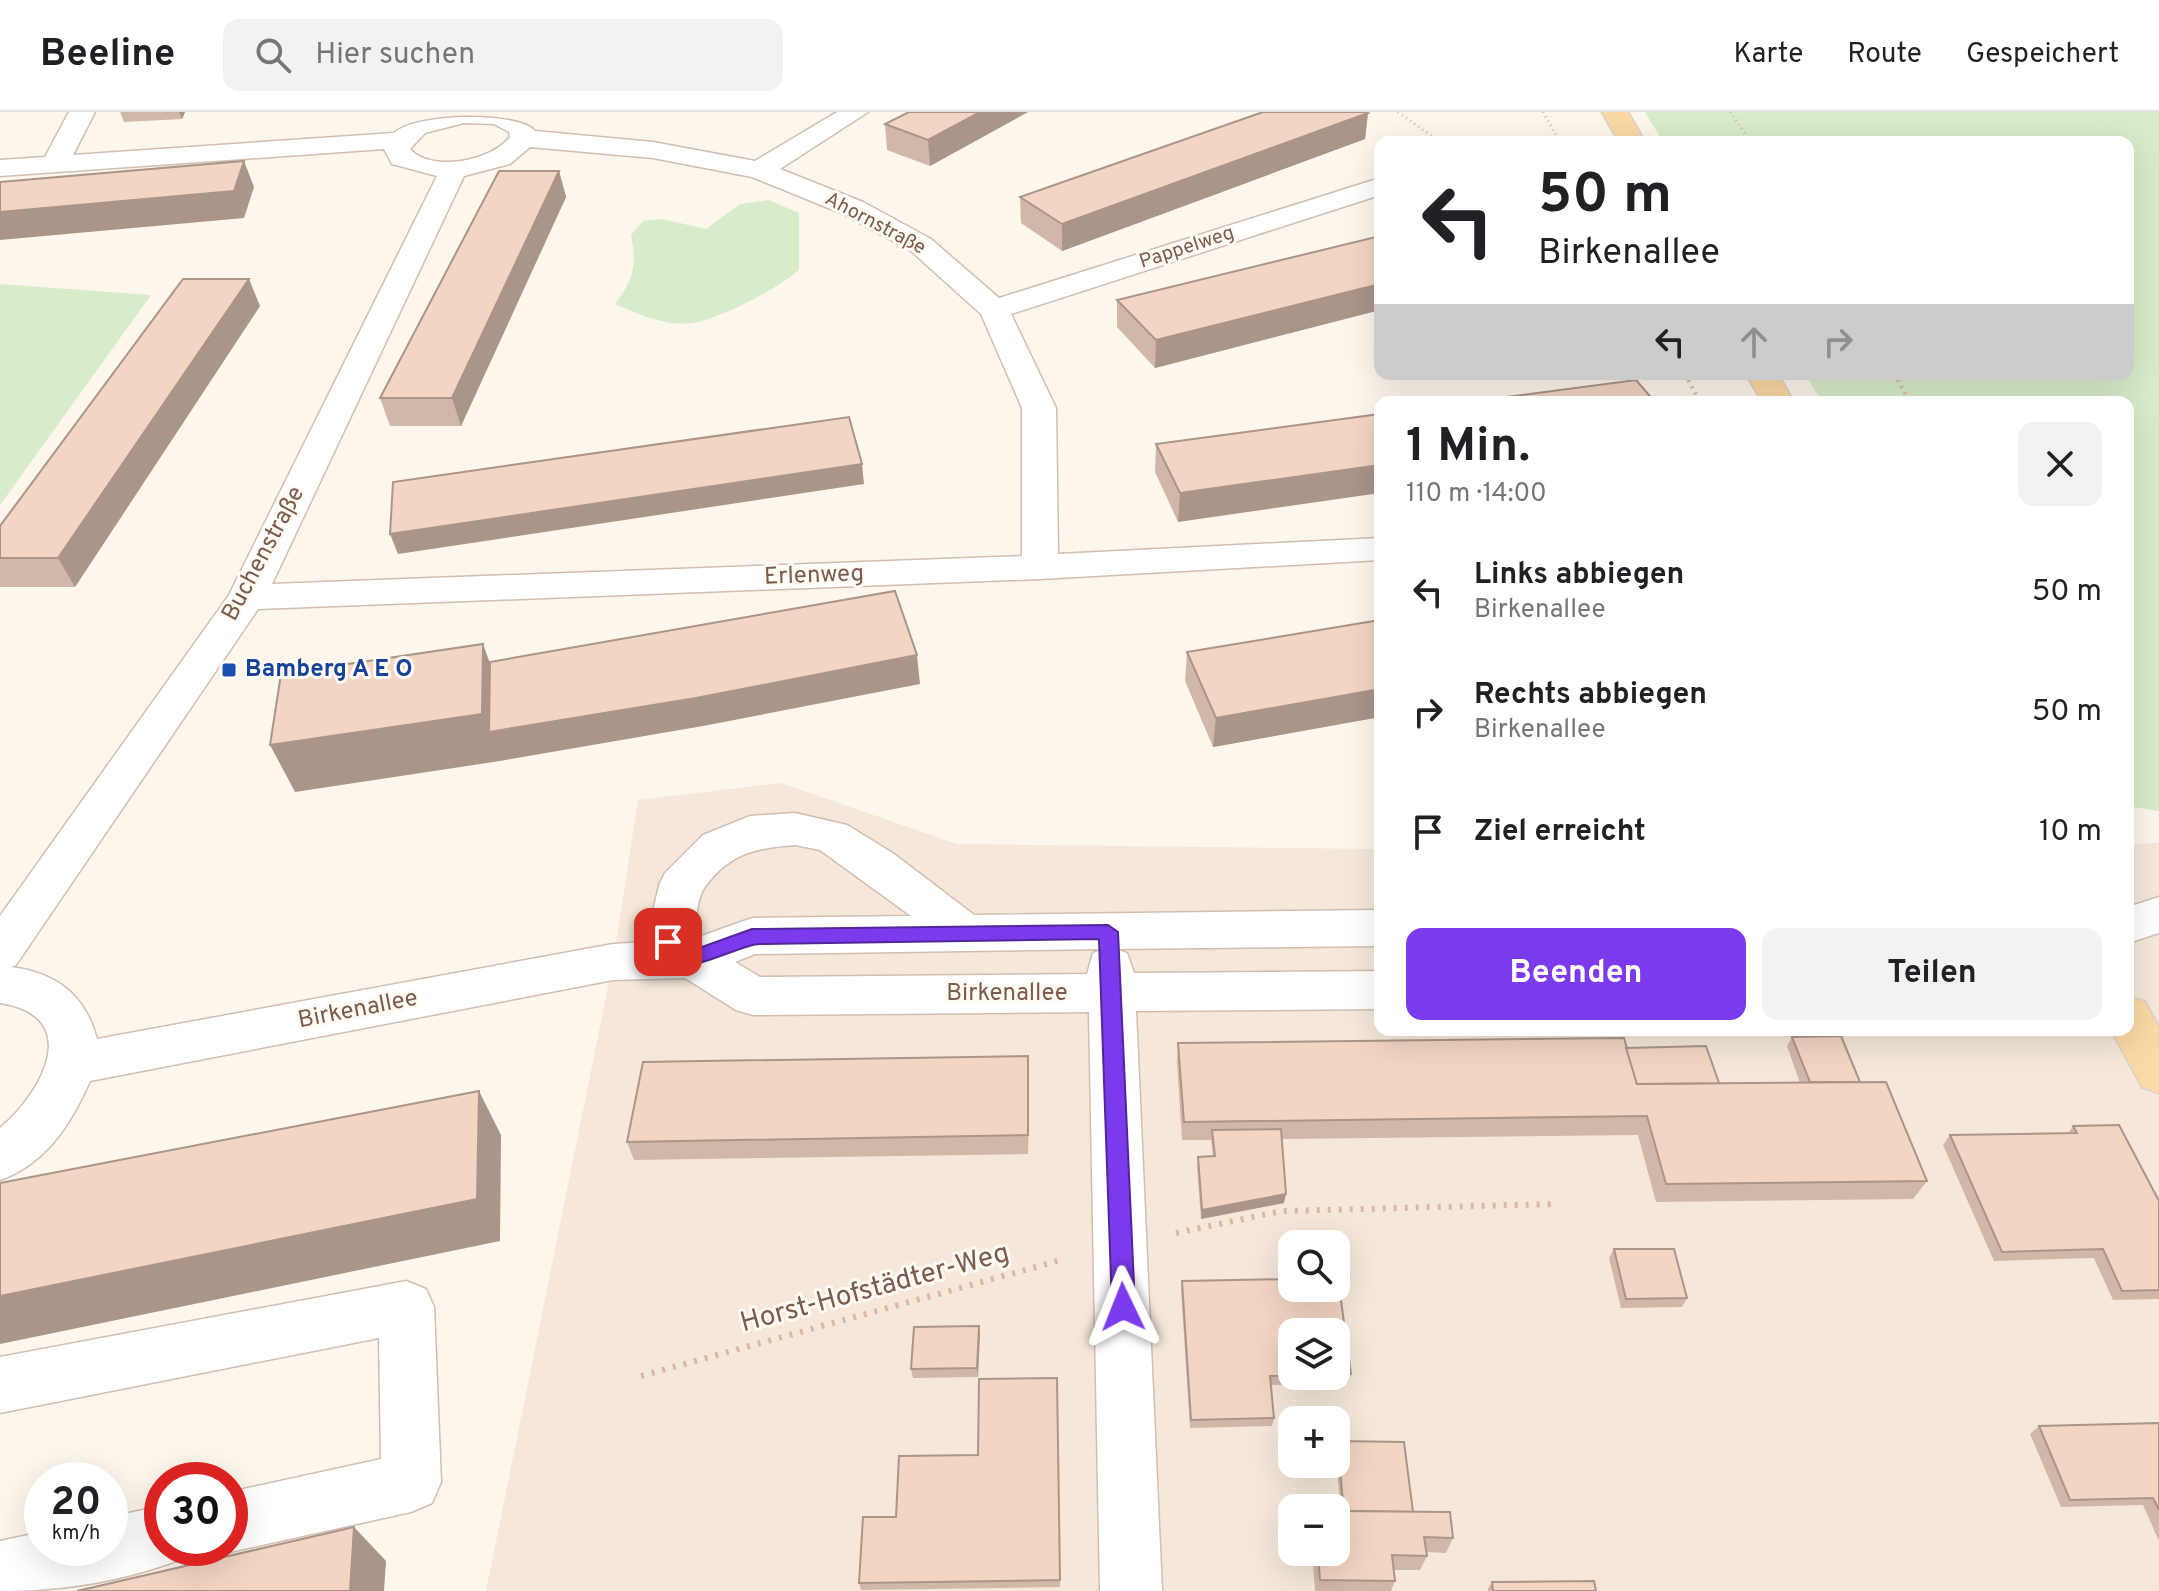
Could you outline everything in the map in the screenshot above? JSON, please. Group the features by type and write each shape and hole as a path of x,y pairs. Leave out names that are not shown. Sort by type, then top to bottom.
{"main road":[{"path":"1615,112 1629,136"},
{"path":"2134,1027 2159,1072"}],"street":[{"path":"55,163 82,112"},
{"path":"759,170 855,112"},
{"path":"486,113 513,122 522,129 523,138 499,158 454,169 414,165 402,158 397,149 401,140 422,125 442,118 486,113"},
{"name":"Ahornstraße","path":"523,138 653,150 759,170 853,208 921,245 994,310 1039,408 1040,567"},
{"path":"0,168 401,140"},
{"name":"Buchenstraße","path":"0,952 247,597 454,169"},
{"name":"Pappelweg","path":"994,310 1374,188"},
{"name":"Erlenweg","path":"247,597 1040,567 1374,549"},
{"path":"679,958 681,885 719,847 750,832 795,829 832,836 878,866 963,932"},
{"path":"2134,923 2159,915"},
{"name":"Birkenallee","path":"73,1064 613,962 679,958 752,936 1374,928"},
{"path":"1108,932 1131,1591"},
{"name":"Birkenallee","path":"679,958 753,996 1374,990"},
{"path":"0,984 23,985 56,1001 73,1028 73,1064 56,1103 24,1140 0,1158"},
{"path":"0,1385 406,1307 411,1482 248,1518"},
{"path":"0,1572 28,1566"}],"path":[{"path":"1398,112 1432,136"},
{"path":"1543,112 1557,136"},
{"path":"1730,112 1747,136"},
{"name":"Horst-Hofstädter-Weg","path":"641,1376 1121,1244 1282,1211 1556,1204"}],"shaded area":[{"path":"781,783 957,844 1374,849 1374,1036 2134,1036 2134,844 2159,843 2159,1591 486,1591 613,962 638,800"}],"green space":[{"path":"1645,112 2159,112 2159,811 2134,807 2134,396 1818,396 1809,380 2134,380 2134,136 1659,136"},
{"path":"769,200 799,213 799,270 789,278 734,309 693,323 663,321 615,304 632,271 634,255 631,235 643,221 662,219 706,229 740,204"},
{"path":"0,284 151,295 0,505"}],"building":[{"path":"909,112 980,112 928,140 885,124"},
{"path":"1263,112 1368,113 1062,224 1020,197"},
{"path":"244,161 234,191 0,212 0,182"},
{"path":"499,171 559,171 452,398 380,398"},
{"path":"1374,237 1374,286 1156,340 1117,300"},
{"path":"183,279 249,279 58,558 0,558 0,526"},
{"path":"1636,380 1650,396 1515,396"},
{"path":"1374,415 1374,466 1180,493 1156,444"},
{"path":"849,417 862,464 390,534 393,482"},
{"path":"895,591 917,655 696,698 489,732 490,662"},
{"path":"1374,621 1374,690 1216,718 1187,652"},
{"path":"483,644 482,714 270,745 281,674"},
{"path":"1841,1036 1860,1082 1810,1082 1792,1037"},
{"path":"1624,1038 1637,1084 1886,1082 1927,1181 1666,1184 1647,1116 1184,1122 1178,1043"},
{"path":"1706,1046 1719,1083 1637,1084 1626,1048"},
{"path":"1028,1056 1028,1135 627,1142 643,1062"},
{"path":"479,1091 477,1199 0,1296 0,1183"},
{"path":"2119,1125 2159,1201 2159,1290 2122,1291 2103,1249 2002,1252 1950,1135 2077,1133 2073,1126"},
{"path":"1281,1129 1286,1194 1202,1210 1198,1157 1215,1156 1212,1130"},
{"path":"1614,1249 1674,1249 1687,1298 1626,1299"},
{"path":"1278,1279 1278,1302 1341,1302 1343,1318 1278,1318 1278,1376 1270,1376 1274,1418 1191,1420 1182,1281"},
{"path":"979,1326 977,1368 911,1369 914,1327"},
{"path":"1057,1378 1060,1580 859,1583 863,1517 896,1517 899,1456 978,1455 979,1379"},
{"path":"2159,1423 2159,1510 2153,1498 2070,1500 2039,1426"},
{"path":"1350,1441 1404,1442 1413,1512 1350,1511 1350,1494 1342,1494 1341,1478 1350,1478"},
{"path":"1350,1511 1450,1512 1453,1538 1424,1537 1427,1556 1392,1555 1395,1581 1320,1580 1319,1566 1350,1566"},
{"path":"354,1527 350,1591 77,1591 185,1566 248,1566 248,1551"},
{"path":"1594,1581 1596,1591 1493,1591 1492,1582"}],"place":[{"name":"Bamberg A E O","path":"229,670"}],"route":[{"path":"668,942 666,958 692,959 752,936 1108,932 1118,1111 1123,1307"}]}
